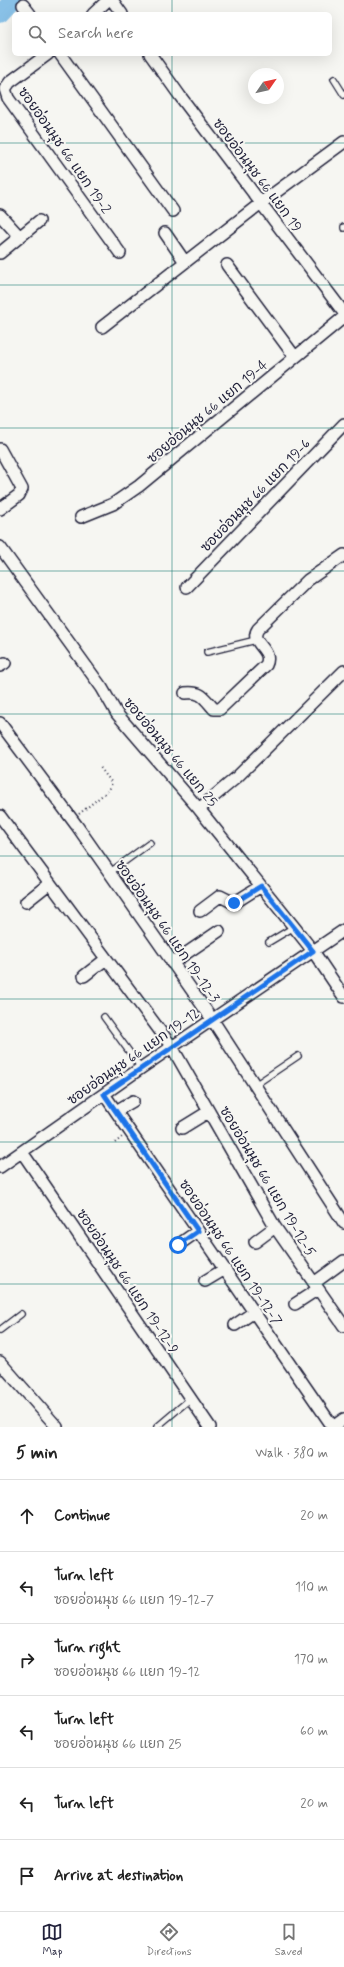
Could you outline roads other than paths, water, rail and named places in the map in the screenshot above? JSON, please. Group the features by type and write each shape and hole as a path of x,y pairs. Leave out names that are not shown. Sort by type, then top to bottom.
{"street":[{"path":"95,12 108,0"},
{"path":"112,0 121,12"},
{"path":"23,5 28,12"},
{"name":"ซอยอ่อนนุช 66 แยก 19-2","path":"45,56 3,86 8,98 120,253"},
{"path":"61,56 173,211"},
{"name":"ซอยอ่อนนุช 66 แยก 19","path":"151,56 344,313"},
{"path":"102,327 261,203 344,142"},
{"path":"0,215 19,236"},
{"path":"0,253 39,221"},
{"path":"165,233 185,262"},
{"path":"227,264 295,357"},
{"name":"ซอยอ่อนนุช 66 แยก 19-4","path":"81,517 108,507 139,486 344,317"},
{"name":"ซอยอ่อนนุช 66 แยก 19-6","path":"187,587 344,424"},
{"path":"0,449 22,489 19,495 0,509"},
{"name":"ซอยอ่อนนุช 66 แยก 25","path":"0,547 102,688 117,714 199,809 294,927 313,951 344,997"},
{"path":"185,693 199,693 214,709 220,709 266,665 268,656 256,640 256,632 308,580 344,555"},
{"path":"199,809 237,777 344,671"},
{"name":"ซอยอ่อนนุช 66 แยก 19-12-3","path":"0,723 72,820 212,1019 344,1223"},
{"name":"ซอยอ่อนนุช 66 แยก 19-12-5","path":"0,816 172,1047 275,1227 344,1326"},
{"path":"26,902 50,883"},
{"path":"200,911 220,896 234,903 261,886"},
{"name":"ซอยอ่อนนุช 66 แยก 19-12","path":"0,1167 212,1019 344,930"},
{"path":"172,963 220,931"},
{"path":"84,976 106,959"},
{"name":"ซอยอ่อนนุช 66 แยก 19-12-7","path":"104,1094 333,1427"},
{"path":"116,1112 133,1101"},
{"path":"182,1128 208,1112"},
{"name":"ซอยอ่อนนุช 66 แยก 19-12-9","path":"22,1152 210,1427"},
{"path":"255,1242 275,1227"},
{"path":"178,1245 198,1231"},
{"path":"295,1304 344,1261"},
{"path":"205,1281 224,1269"},
{"path":"235,1325 254,1312"},
{"path":"0,1362 57,1427"},
{"path":"333,1427 344,1419"}],"lane":[{"path":"334,79 344,95"},
{"path":"207,652 256,640"},
{"path":"109,873 150,842"},
{"path":"269,942 294,927"},
{"path":"104,1017 141,1068"},
{"path":"254,1085 298,1056"},
{"path":"0,1330 21,1314"},
{"path":"157,1427 190,1399"}],"waterway":[{"path":"0,14 13,0"}]}
